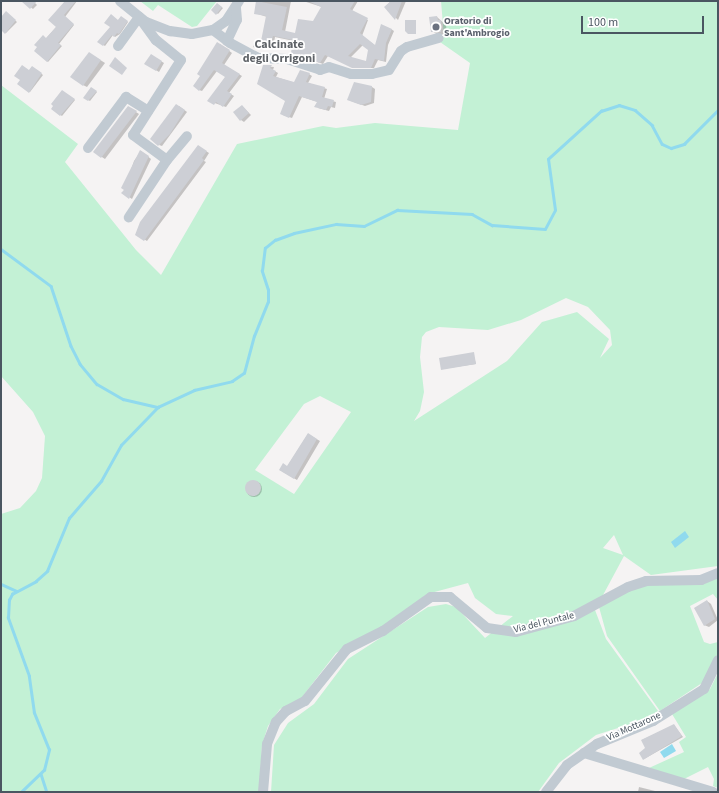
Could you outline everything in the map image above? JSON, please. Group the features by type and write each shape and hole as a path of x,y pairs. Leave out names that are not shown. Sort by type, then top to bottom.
{"street":[{"path":"120,1 138,17 156,40 181,60 133,136 167,160"},
{"path":"138,17 155,26 192,34 213,30 226,21 237,4"},
{"path":"227,41 241,20 237,4"},
{"path":"118,46 138,17"},
{"path":"155,26 156,40"},
{"path":"213,30 227,41 258,58 287,59 320,70 329,68 351,74 372,74 389,70 401,51 407,47 439,38"},
{"path":"88,148 126,97 148,112"},
{"path":"129,217 167,160 187,136"},
{"name":"Via del Puntale","path":"263,792 267,744 276,722 286,711 304,701 347,649 383,631 431,597 450,597 487,628 516,632 574,616 628,587 646,581 701,580 718,573"},
{"name":"Via Mottarone","path":"546,792 563,769 597,744 653,721 704,689 718,660"},
{"path":"584,753 713,792"}],"green space":[{"path":"140,1 217,1 197,26 192,27 158,5 153,11"},
{"path":"441,1 718,1 718,566 651,575 624,556 595,610 606,639 658,711 640,721 596,735 559,763 538,792 271,792 274,745 288,723 314,704 348,659 428,607 446,604 456,607 485,638 513,616 496,614 475,598 468,583 427,594 391,622 336,653 299,701 280,709 268,726 262,745 259,792 1,792 1,514 20,508 36,491 42,478 45,436 33,412 1,376 1,85 78,144 65,162 136,250 161,275 237,144 323,126 336,128 375,123 458,130 470,63 440,42 444,37","holes":["566,298 588,307 610,330 612,345 600,358 609,339 577,312 542,322 507,361 414,421 420,411 424,392 420,357 422,337 426,332 439,327 488,330 521,320","320,396 351,412 294,494 255,470 304,404","614,535 623,555 603,548"]},
{"path":"718,577 718,600 713,594 690,606 704,642 710,644 718,642 718,653 705,681 660,711 607,636 599,607 634,588 649,583"},
{"path":"718,673 718,788 713,786 714,779 708,767 684,779 649,768 684,752 679,742 686,737 672,714 710,689"}],"water":[{"path":"685,531 689,537 675,548 671,542"},
{"path":"672,744 676,751 664,758 660,752"}],"building":[{"path":"21,1 37,1 30,9"},
{"path":"65,1 76,1 64,15 74,24 58,43 61,45 47,62 34,51 37,47 34,45 43,35 46,38 56,27 48,20"},
{"path":"256,1 287,7 282,30 295,33 298,19 313,21 321,7 308,1 355,1 350,9 368,18 360,33 375,45 381,24 392,29 386,43 384,61 375,59 371,68 352,68 325,55 320,63 291,53 293,40 273,36 270,47 260,46 266,16 254,14","holes":["360,44 368,50 366,61 348,56"]},
{"path":"391,1 402,1 395,20 384,7"},
{"path":"217,3 222,7 216,15 211,10"},
{"path":"6,11 16,20 5,34 1,30 1,17"},
{"path":"111,14 118,20 121,16 128,21 119,34 117,33 114,37 112,35 103,46 97,42 110,27 104,23"},
{"name":"Oratorio di Sant'Ambrogio","path":"437,16 438,20 441,20 441,32 431,32 429,17"},
{"path":"405,20 416,20 416,34 408,34 405,31"},
{"path":"217,42 230,50 222,63 240,74 227,91 232,94 223,107 216,102 214,105 207,101 225,77 214,70 199,91 193,86 200,76 197,74"},
{"path":"89,52 101,60 83,86 70,77"},
{"path":"151,54 162,61 156,71 144,64"},
{"path":"115,57 127,68 122,75 109,66"},
{"path":"22,65 29,70 32,66 42,73 29,93 17,84 20,80 14,76"},
{"path":"263,65 272,65 270,68 276,71 273,76 294,82 300,70 310,73 306,82 325,87 322,97 334,100 332,107 328,106 326,110 314,107 317,102 299,96 289,118 280,114 285,101 257,84"},
{"path":"354,82 372,86 371,102 361,105 347,100"},
{"path":"91,87 97,91 88,101 83,98"},
{"path":"62,90 75,99 60,116 51,109 53,106 51,104"},
{"path":"176,104 185,110 170,134 158,146 150,139"},
{"path":"242,105 249,113 240,121 233,112"},
{"path":"128,106 137,111 101,158 93,152"},
{"path":"198,145 207,151 202,158 204,160 144,241 135,235 140,222"},
{"path":"140,150 149,156 129,199 121,193 124,190 121,188"},
{"path":"474,352 476,364 441,370 439,358"},
{"path":"308,433 317,439 294,479 279,470 283,463 287,466"},
{"path":"253,480 259,482 261,488 259,494 253,496 247,494 245,488 247,482"},
{"path":"707,600 715,619 704,626 694,608"},
{"path":"674,724 682,736 643,760 639,753 645,748 641,740"}],"waterway":[{"path":"21,792 44,770 49,750 34,713 29,676 8,618 9,600 12,594 36,581 47,571 69,518 101,481 121,445 158,407 194,390 232,381 244,373 254,336 268,302 268,290 262,271 265,248 275,240 294,233 336,224 364,226 397,210 472,214 492,225 545,229 555,210 548,159 601,111 619,105 635,110 652,125 662,144 671,148 684,144 718,110"},
{"path":"1,249 51,286 71,346 80,364 97,384 123,399 158,407"},
{"path":"1,584 17,591"},
{"path":"41,774 47,792"}],"place":[{"name":"Oratorio di Sant'Ambrogio","path":"436,27"}],"district":[{"name":"Calcinate degli Orrigoni","path":"279,52"}]}
